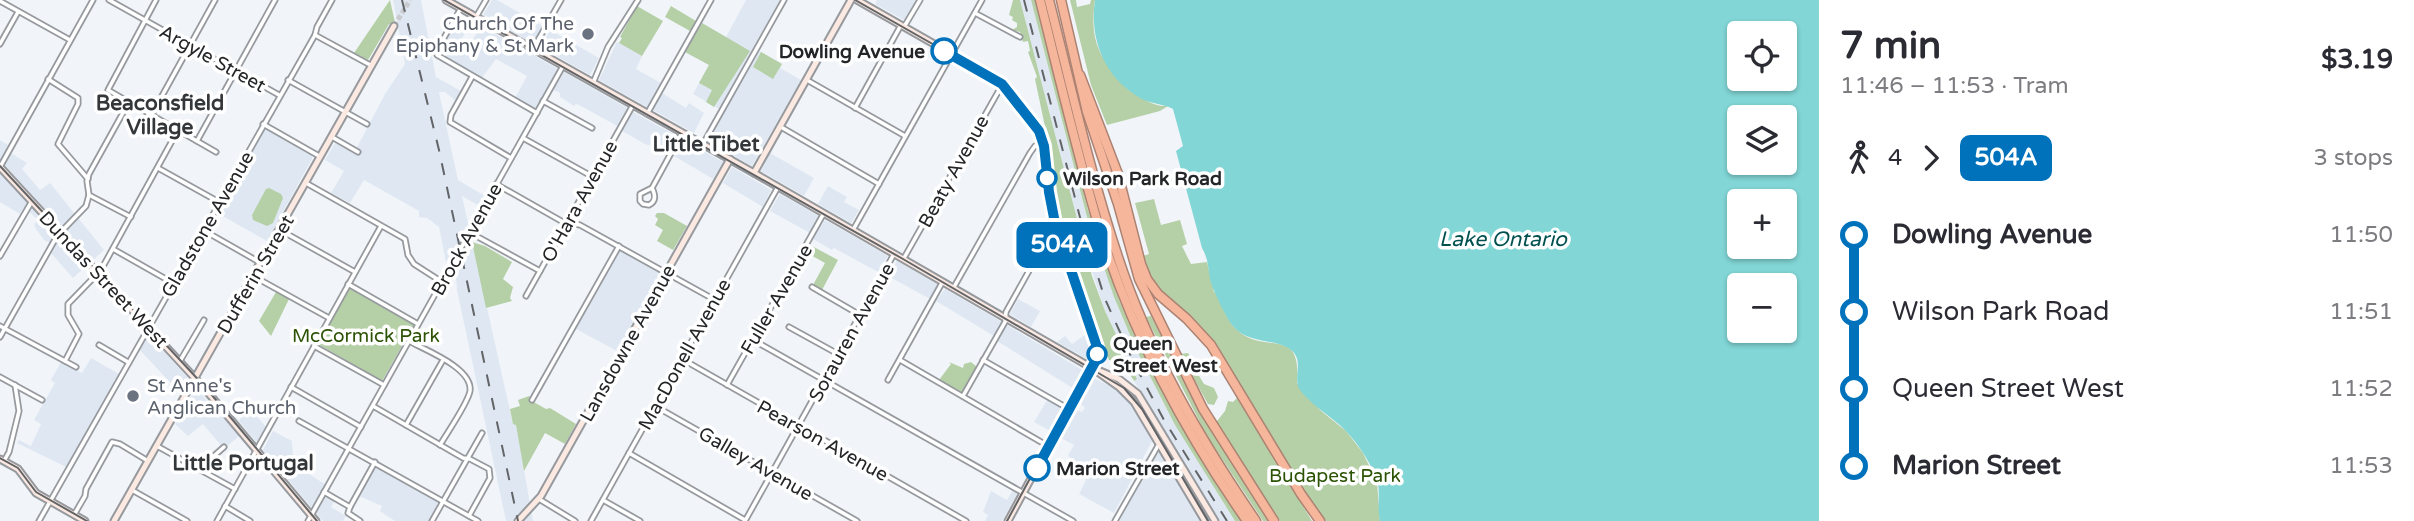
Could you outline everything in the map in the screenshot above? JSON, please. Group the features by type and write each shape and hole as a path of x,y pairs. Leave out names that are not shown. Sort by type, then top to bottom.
{"highway":[{"path":"1040,0 1096,218 1125,300 1157,371 1183,419 1215,474 1247,521"},
{"path":"1049,0 1105,214 1124,275 1153,346 1180,398 1212,455 1256,521"},
{"path":"1061,0 1079,74 1118,174 1143,271 1154,290 1201,333 1223,363 1320,521"},
{"path":"1079,74 1087,112 1115,193 1139,279 1203,409 1274,521"},
{"path":"1158,320 1157,311 1160,307 1172,307"},
{"path":"1306,501 1314,521"}],"main road":[{"path":"446,0 904,258 1092,368 1129,396 1205,521"},
{"path":"754,173 851,0"},
{"path":"857,0 1003,83 1034,121 1044,143 1051,198 1064,249 1098,348 1098,355 1008,521"},
{"name":"Dufferin Street","path":"114,521 394,26"},
{"name":"Lansdowne Avenue","path":"517,521 539,499 730,159"},
{"name":"Dundas Street West","path":"0,167 196,378 309,518 316,521"},
{"path":"1092,368 1119,379 1135,391 1215,521"},
{"path":"2,460 18,469 34,491 85,521"}],"street":[{"path":"0,167 93,0"},
{"name":"Argyle Street","path":"109,0 279,95"},
{"path":"156,0 108,90 216,152"},
{"path":"152,114 215,0"},
{"path":"197,141 275,0"},
{"name":"Gladstone Avenue","path":"39,521 315,35 332,0"},
{"path":"476,17 486,0"},
{"path":"533,49 561,0"},
{"path":"593,83 608,47 638,0"},
{"path":"647,114 711,0"},
{"path":"703,144 784,0"},
{"path":"855,108 920,0"},
{"path":"853,230 982,0"},
{"path":"0,1 70,40"},
{"path":"461,8 437,53 472,77 537,113"},
{"path":"0,44 18,11"},
{"path":"975,13 1020,37"},
{"path":"315,35 372,66"},
{"name":"Brock Avenue","path":"309,518 563,66"},
{"path":"472,77 449,119 452,124 511,158"},
{"path":"48,79 78,98 78,104 58,144 88,179"},
{"path":"288,79 367,124"},
{"path":"807,80 905,137"},
{"name":"Beaty Avenue","path":"904,258 1003,83"},
{"path":"543,101 592,128"},
{"path":"0,337 2,327 51,245 60,232 84,209 89,195 88,179 129,102"},
{"name":"O'Hara Avenue","path":"526,296 633,106"},
{"path":"263,124 321,157"},
{"path":"780,127 879,184"},
{"path":"65,361 79,334 68,315 68,304 99,273 178,130"},
{"path":"652,188 654,201 649,205 643,204 640,201 641,192 652,188 682,133"},
{"path":"332,137 358,152"},
{"path":"523,138 593,177"},
{"path":"954,287 1030,153 1034,147 1044,143"},
{"path":"158,167 219,202"},
{"path":"306,183 405,239 408,255 414,264 442,282"},
{"path":"496,184 563,222 580,225 715,300"},
{"name":"MacDonell Avenue","path":"590,521 778,187"},
{"path":"89,195 131,217"},
{"path":"0,256 32,201"},
{"name":"Fuller Avenue","path":"727,385 824,213"},
{"path":"217,521 381,226"},
{"path":"203,230 261,263"},
{"path":"280,230 355,272"},
{"path":"478,237 540,271"},
{"path":"532,400 619,246"},
{"path":"113,248 173,283"},
{"path":"963,396 1035,260 1064,249"},
{"name":"Sorauren Avenue","path":"746,521 895,253"},
{"path":"253,276 329,318"},
{"path":"888,380 943,281"},
{"path":"348,284 418,324"},
{"path":"812,287 860,315"},
{"path":"180,361 205,320"},
{"path":"2,327 76,367"},
{"path":"789,327 838,354"},
{"path":"753,340 1073,521"},
{"path":"409,341 463,372 467,377 470,391 440,445"},
{"path":"99,345 128,362"},
{"path":"314,346 384,385"},
{"name":"Pearson Avenue","path":"681,359 966,521"},
{"path":"406,425 443,360"},
{"path":"900,360 1050,447"},
{"path":"983,360 1069,409"},
{"path":"0,377 42,400"},
{"path":"2,460 9,452 19,411 15,385"},
{"path":"291,387 361,427"},
{"path":"373,406 440,445 489,469 491,476 469,516"},
{"name":"Galley Avenue","path":"655,406 857,521"},
{"path":"299,421 478,521"},
{"path":"432,521 482,433"},
{"path":"1115,521 1159,443 1166,439"},
{"path":"74,515 112,442 148,461"},
{"path":"157,446 234,489"},
{"path":"199,469 224,447"},
{"path":"629,453 746,521"},
{"path":"360,521 348,513 375,462"},
{"path":"132,490 187,521"},
{"path":"324,492 350,507"},
{"path":"539,499 575,521"},
{"path":"603,500 640,521"},
{"path":"225,506 250,521"}],"shaded area":[{"path":"393,0 421,0 436,77 461,91 456,101 445,92 439,92 458,180 485,196 479,206 462,196 513,424 516,424 533,521 506,521 457,290 454,251 446,262 439,227 427,218 419,217 419,211 364,180 350,203 331,193 344,171 325,160 335,143 354,153 385,94 405,64"},
{"path":"492,0 497,0 543,26 533,43 483,15"},
{"path":"746,0 782,0 719,109 693,94 709,65 685,52 702,23 726,37"},
{"path":"877,0 916,0 904,20 875,4"},
{"path":"1020,0 1031,0 1088,222 1120,312 1175,425 1235,521 1220,521 1184,464 1134,381 1137,378 1105,311 1087,256"},
{"path":"461,15 472,21 458,45 467,49 481,26 556,68 535,109 515,98 527,76 496,59 481,79 440,53"},
{"path":"550,30 599,58 590,75 541,47"},
{"path":"617,42 642,56 636,69 661,83 647,107 599,80"},
{"path":"759,51 782,64 780,68 801,80 752,166 729,153 738,137 727,130 717,146 708,141"},
{"path":"564,72 627,108 617,126 583,107 576,104 574,106 553,90"},
{"path":"662,93 686,108 689,103 704,113 694,133 653,110"},
{"path":"633,112 675,135 668,152 654,144 645,144 622,131"},
{"path":"265,128 312,156 267,241 217,213"},
{"path":"0,140 8,145 6,150 27,163 22,169 40,190 50,183 104,250 73,278 50,252 53,245 44,240 36,229 34,225 37,219 24,207 20,214 0,202"},
{"path":"683,140 723,162 713,179 674,156"},
{"path":"770,153 814,178 804,196 761,171"},
{"path":"732,167 771,190 763,207 723,183"},
{"path":"828,186 847,197 844,202 859,210 851,223 818,204"},
{"path":"780,194 817,215 810,233 770,211"},
{"path":"825,220 888,256 878,272 813,239"},
{"path":"622,250 660,273 617,351 576,329"},
{"path":"897,261 937,284 930,299 888,276"},
{"path":"945,289 1002,322 994,336 936,301"},
{"path":"1018,299 1040,311 1031,327 1010,314"},
{"path":"1007,325 1084,371 1074,389 997,341"},
{"path":"1086,334 1091,356 1089,360 1057,342 1065,336 1072,344"},
{"path":"149,335 189,379 181,394 139,349"},
{"path":"91,358 119,374 66,467 17,443 19,440 31,446 41,424 34,420 55,383 51,380 61,362 82,373"},
{"path":"1094,378 1114,388 1132,405 1152,441 1114,513 1079,494 1086,480 1068,455 1074,445 1061,438 1076,410 1082,412 1085,408 1080,403"},
{"path":"196,388 239,436 224,449 203,424 188,436 175,424"},
{"path":"1047,400 1063,409 1050,431 1034,422"},
{"path":"248,406 266,427 257,443 239,421"},
{"path":"273,431 292,441 293,458 304,471 331,488 329,492 337,497 331,507 346,516 343,521 323,521 263,450"},
{"path":"1159,451 1161,452 1201,521 1119,521"},
{"path":"380,467 439,501 429,521 395,521 380,511 382,506 359,496 374,469"},
{"path":"1013,490 1018,493 1002,521 985,521 988,515 983,512 991,491 1007,500"}],"green space":[{"path":"390,0 396,27 389,24 368,60 354,53"},
{"path":"1013,0 1020,0 1092,276 1137,379 1134,381 1121,360 1120,363 1109,360 1097,334 1061,224 1050,161 1052,160 1035,79 1037,77 1028,52 1028,41 1023,42 1020,32 1012,30 1017,27 1013,17 1009,15"},
{"path":"1031,0 1035,0 1088,210 1119,300 1139,346 1181,426 1241,521 1235,521 1175,425 1135,347 1114,297 1088,221"},
{"path":"1070,0 1076,0 1077,7 1095,0 1095,39 1104,59 1119,78 1138,95 1152,103 1168,106 1160,111 1107,125 1091,85"},
{"path":"637,6 663,21 642,56 619,43"},
{"path":"671,6 696,21 690,31 665,17"},
{"path":"702,23 750,51 714,107 706,102 712,90 699,83 709,65 685,52"},
{"path":"761,52 782,64 773,79 753,67"},
{"path":"269,188 283,198 273,223 267,226 253,220 252,215"},
{"name":"Budapest Park","path":"1154,199 1161,225 1180,220 1187,244 1182,246 1191,264 1207,262 1214,292 1233,326 1247,337 1279,344 1294,353 1297,383 1320,410 1346,431 1363,453 1377,482 1380,521 1324,521 1217,348 1199,326 1157,286 1143,256 1149,254 1135,203"},
{"path":"657,213 664,213 687,226 673,250 657,241 663,230 655,225"},
{"path":"472,242 485,246 512,262 503,279 513,287 510,298 512,301 486,308"},
{"path":"812,246 838,260 822,290 813,285 825,263 807,253"},
{"name":"McCormick Park","path":"349,288 414,325 382,381 318,344"},
{"path":"276,292 289,299 271,336 259,321"},
{"path":"1151,316 1203,417 1270,521 1263,521 1207,436 1146,317"},
{"path":"1188,353 1204,384 1214,388 1218,397 1214,405 1208,404 1180,354"},
{"path":"949,362 963,368 964,364 971,362 977,367 962,392 939,380 951,364"},
{"path":"529,396 532,401 546,409 550,408 576,424 565,444 545,433 524,471 516,425 513,424 510,409 520,406 518,400"},
{"path":"1237,398 1312,521 1280,521 1219,429 1217,421 1225,411 1228,401 1233,402"}],"water":[{"name":"Lake Ontario","path":"1095,0 1819,0 1819,521 1380,521 1378,484 1372,468 1349,434 1300,390 1295,354 1285,346 1254,339 1239,332 1227,317 1211,283 1207,259 1176,151 1183,146 1173,109 1142,99 1118,81 1102,57 1095,30"}],"tunnel":[{"path":"394,26 410,0"}],"tram line":[{"path":"444,0 903,259 1124,388 1142,409 1208,521"},
{"path":"855,0 996,80 1033,121 1044,146 1055,223 1097,354 1007,521"},
{"name":"504A","path":"944,51 1002,84 1039,131 1044,146 1055,223 1097,347 1096,360 1037,468"},
{"path":"0,166 206,388 317,521"},
{"path":"0,458 18,468 36,492 87,521"}],"railway":[{"path":"402,0 439,150 518,521"},
{"path":"1024,0 1083,229 1105,299 1164,420 1227,521"}],"place":[{"name":"Church Of The Epiphany & St Mark","path":"588,34"},
{"name":"Dowling Avenue","path":"944,51"},
{"name":"Wilson Park Road","path":"1047,178"},
{"name":"Queen Street West","path":"1097,354"},
{"name":"St Anne's Anglican Church","path":"133,396"},
{"name":"Marion Street","path":"1037,468"}],"district":[{"name":"Beaconsfield Village","path":"160,115"},
{"name":"Little Tibet","path":"706,144"},
{"name":"Little Portugal","path":"243,463"}]}
